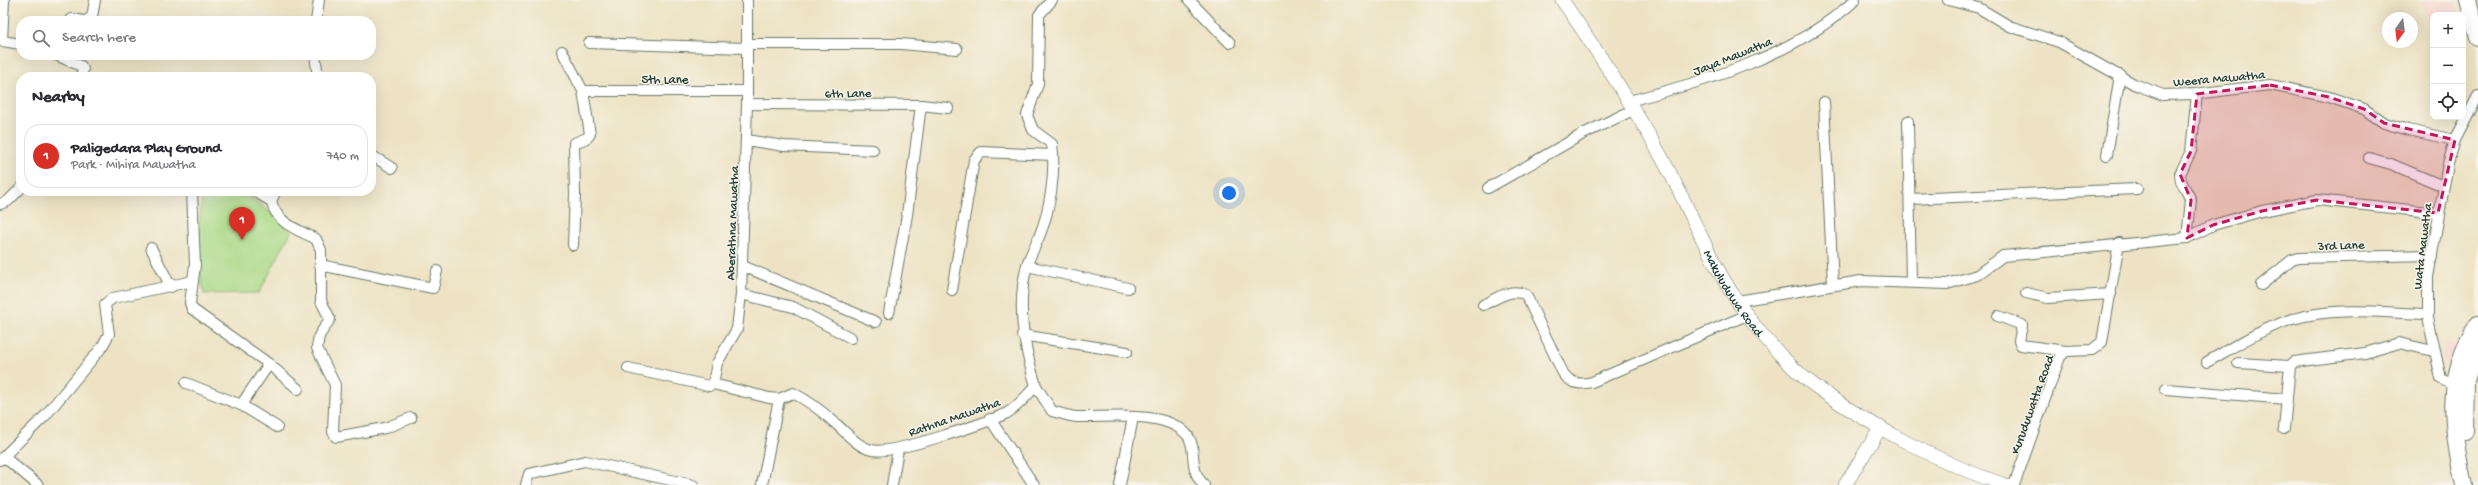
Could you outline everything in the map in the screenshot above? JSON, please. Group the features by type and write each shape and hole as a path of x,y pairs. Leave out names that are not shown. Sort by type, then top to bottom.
{"main road":[{"path":"2468,0 2478,38"},
{"path":"2477,0 2478,4"},
{"path":"2473,485 2459,388 2461,356 2478,324"},
{"path":"2464,485 2453,402 2478,345"}],"street":[{"path":"4,0 1,42 16,44"},
{"path":"92,16 95,0"},
{"path":"317,16 319,0"},
{"name":"Aberathna Mawatha","path":"713,384 717,363 737,329 741,294 747,104 747,0"},
{"path":"1052,0 1039,15 1038,84 1027,115 1033,130 1052,144 1053,155 1048,210 1027,266 1024,279 1022,335 1036,386 1052,411 1074,417 1133,417 1162,421 1178,427 1190,438 1195,472 1204,485"},
{"path":"1189,0 1230,43"},
{"name":"Makuluduwa Road","path":"1562,0 1631,106 1669,171 1700,237 1737,301 1747,315 1784,357 1814,386 1881,427 1957,466 2006,485"},
{"name":"Jaya Mawatha","path":"1488,188 1631,106 1766,58 1827,22 1855,0"},
{"name":"Weera Mawatha","path":"1948,0 1979,8 2009,26 2059,42 2134,84 2163,95 2197,94 2270,85 2329,97 2364,109 2384,123 2408,130 2455,140"},
{"path":"589,43 746,46 902,44 957,49"},
{"path":"562,51 583,91 590,134 587,138 574,143 575,195 573,245"},
{"path":"69,60 80,66 83,69 82,72"},
{"path":"316,60 317,72"},
{"path":"2107,155 2120,75"},
{"name":"5th Lane","path":"583,91 746,91"},
{"path":"2187,238 2191,200 2181,181 2180,174 2191,151 2197,94"},
{"name":"Wata Mawatha","path":"2459,388 2441,379 2434,351 2428,314 2432,255 2443,186 2455,140 2478,96"},
{"path":"1824,102 1833,285"},
{"name":"6th Lane","path":"747,104 921,105 948,108"},
{"path":"890,313 907,215 921,105"},
{"path":"1908,121 1911,282"},
{"path":"746,140 784,146 873,150"},
{"path":"952,290 974,160 981,152 1053,155"},
{"path":"376,158 392,168"},
{"path":"2369,158 2391,164 2443,186"},
{"path":"1910,199 2137,189"},
{"path":"0,204 8,201 16,193"},
{"path":"189,196 193,281 190,303 192,309 269,364 298,390"},
{"path":"262,196 271,201 278,217 294,229 316,239 321,250 320,265 322,301 330,319 319,336 317,348 335,385 333,432 336,437 385,428 411,418"},
{"path":"271,201 274,196"},
{"path":"1737,301 1861,281 1947,284 1977,275 2003,256 2040,254 2120,243 2187,238 2213,225 2262,211 2317,200 2438,213"},
{"name":"Kuruduwatta Road","path":"2014,485 2060,357 2066,351 2092,350 2099,346 2104,333 2120,243"},
{"path":"151,248 171,287"},
{"name":"3rd Lane","path":"2261,285 2292,260 2299,258 2432,255"},
{"path":"320,265 433,288 437,271"},
{"path":"743,266 876,322"},
{"path":"1027,266 1128,288"},
{"path":"38,485 2,458 45,416 102,347 109,334 105,304 113,298 171,287 193,281"},
{"path":"1482,305 1507,293 1516,292 1526,295 1563,373 1568,379 1578,384 1592,382 1747,315"},
{"path":"2026,293 2048,298 2111,294"},
{"path":"741,294 793,307 851,338"},
{"path":"2207,362 2251,337 2293,319 2323,314 2362,312 2428,314"},
{"path":"1998,316 2020,322 2022,325 2019,341 2021,345 2066,351"},
{"path":"1022,335 1127,352"},
{"path":"2238,363 2290,366 2299,361 2365,352 2399,343 2434,351"},
{"path":"241,405 269,364"},
{"path":"2284,429 2290,366"},
{"path":"628,368 709,386 713,384 774,398 762,485"},
{"path":"186,383 241,405 278,427"},
{"name":"Rathna Mawatha","path":"774,398 792,393 803,398 855,441 871,450 898,448 1007,413 1036,386"},
{"path":"2166,389 2287,399"},
{"path":"1120,485 1133,417"},
{"path":"990,419 1034,485"},
{"path":"1845,485 1881,427"},
{"path":"892,485 898,448"},
{"path":"526,485 528,474 585,461 693,485"}],"highlighted area":[{"path":"2270,85 2329,97 2364,109 2384,123 2455,140 2438,213 2317,200 2262,211 2213,225 2187,238 2191,200 2180,174 2191,151 2197,94"}],"shaded area":[{"path":"2422,0 2456,0 2460,12 2430,12 2430,30"},
{"path":"2445,344 2456,346 2457,362 2442,362"}],"green space":[{"path":"202,196 243,196 261,205 291,232 259,293 204,294 196,249"}],"place":[{"name":"Paligedara Play Ground","path":"242,240"}]}
